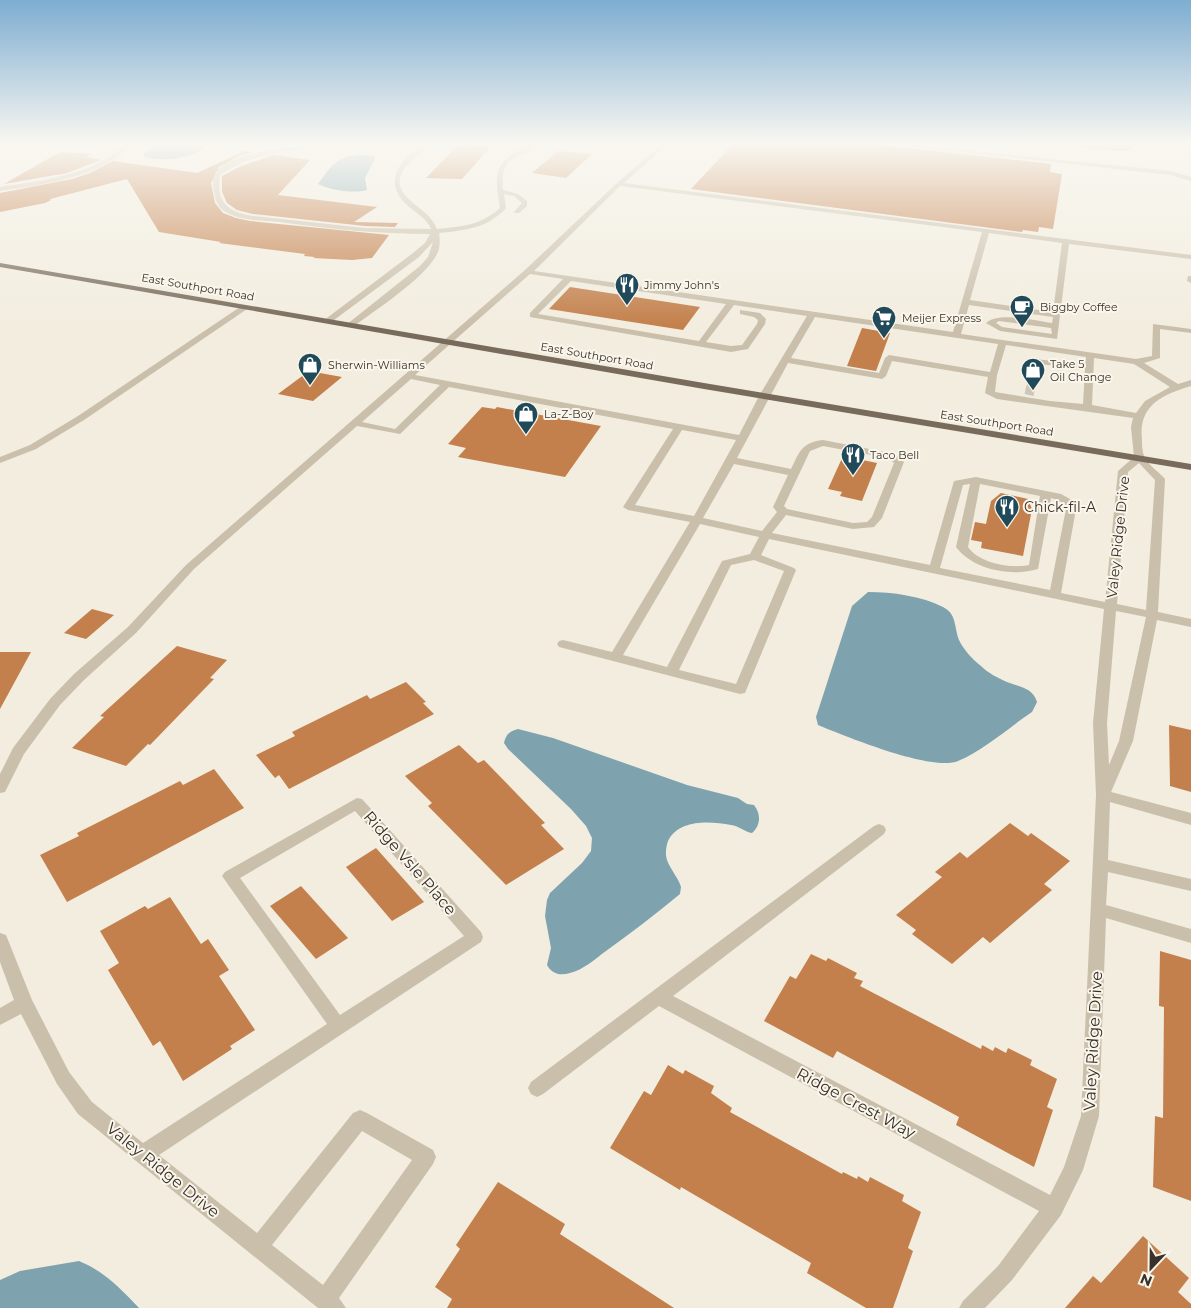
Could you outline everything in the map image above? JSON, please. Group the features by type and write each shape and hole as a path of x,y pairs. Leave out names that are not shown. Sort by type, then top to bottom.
{"main road":[{"name":"East Southport Road","path":"0,264 764,396 1191,467"}],"street":[{"path":"221,204 226,209 243,215 347,230 434,232 455,230 496,216 503,208 503,204"},
{"path":"350,325 426,265 435,251 434,232 430,221 410,204"},
{"path":"517,212 524,204"},
{"path":"0,788 18,752 55,702 79,677 132,630 190,567 528,272 598,204"},
{"path":"775,204 1191,257"},
{"path":"956,336 986,231"},
{"path":"327,321 416,255 426,246 434,232"},
{"path":"1052,351 1066,241"},
{"path":"528,272 729,306 812,315 1136,362 1156,358 1156,326 1191,331"},
{"path":"569,278 533,315 540,318 736,349 748,345 761,324 762,318 729,306"},
{"path":"966,302 1057,315"},
{"path":"701,344 729,306"},
{"path":"0,460 33,447 81,418 246,307"},
{"path":"615,657 697,520 764,396 812,315"},
{"path":"1054,337 1000,329 990,323 992,320 1003,319 1056,326"},
{"path":"1003,343 993,375 990,393 1140,416"},
{"path":"1086,407 1090,356"},
{"path":"785,360 882,376 889,358 993,375"},
{"path":"1031,385 1034,363 1042,360 1090,367"},
{"path":"1136,362 1176,387"},
{"path":"408,376 742,438"},
{"path":"1140,458 1136,428 1140,416 1152,400 1176,387 1191,383"},
{"path":"354,423 398,432 447,384"},
{"path":"679,427 628,506 1191,623"},
{"path":"822,443 891,456 899,462 877,518 870,524 853,526 783,511 778,507 794,473 806,449 815,444 822,443"},
{"name":"Valey Ridge Drive","path":"970,1308 1005,1273 1054,1208 1073,1170 1090,1116 1103,795 1100,723 1123,471 1140,458 1160,479 1152,616 1126,741 1103,795"},
{"path":"731,460 794,473"},
{"path":"934,570 958,483 976,480 1061,497 1068,502 1071,510 1055,596"},
{"path":"976,480 962,547 964,551 978,561 1013,569 1028,570 1034,567 1046,494"},
{"path":"755,556 765,535 783,511"},
{"path":"563,644 740,690 790,570 755,556 726,563 671,672"},
{"path":"1103,795 1191,819"},
{"name":"Ridge Vsle Place","path":"143,1154 475,937 357,803 230,876 338,1026"},
{"path":"537,1088 879,830"},
{"path":"1100,864 1191,885"},
{"path":"1099,909 1191,936"},
{"name":"Valey Ridge Drive","path":"0,940 24,1003 62,1078 86,1108 330,1304"},
{"name":"Ridge Crest Way","path":"658,997 1054,1208"},
{"path":"0,1017 24,1003"},
{"path":"258,1247 360,1119 426,1157 330,1304"}],"water":[{"path":"868,592 916,597 935,603 948,610 953,617 957,635 966,651 993,675 1029,691 1037,702 1032,712 977,751 958,761 946,763 929,762 888,751 818,725 816,717 852,606"},
{"path":"518,729 553,738 687,785 738,798 747,804 754,805 756,808 759,816 757,827 752,833 734,826 696,823 687,825 673,834 668,841 666,858 681,887 680,894 584,967 575,972 557,974 547,965 551,948 545,916 547,900 550,893 582,863 591,851 592,838 586,826 571,809 508,749 504,743 507,735"},
{"path":"79,1261 104,1275 119,1287 139,1308 0,1308 0,1280 20,1271"}],"building":[{"path":"0,204 40,204 0,212"},
{"path":"142,204 216,204 223,213 250,221 389,235 372,258 352,260 313,258 315,257 304,256 305,254 219,243 221,242 159,232"},
{"path":"228,204 353,204 377,207 354,222 398,223 395,227 365,226 253,214 237,210"},
{"path":"807,204 1057,204 1053,229 1039,227 1038,232 1023,230 1022,232"},
{"path":"570,287 700,307 683,330 549,309"},
{"path":"862,328 890,333 876,371 847,366"},
{"name":"Sherwin-Williams","path":"309,371 342,377 313,401 278,394"},
{"name":"La-Z-Boy","path":"482,407 495,409 497,407 601,426 565,477 458,457 466,448 448,444"},
{"name":"Taco Bell","path":"843,456 877,463 862,501 840,496 842,492 828,489"},
{"name":"Chick-fil-A","path":"1001,493 1028,499 1032,509 1023,556 981,548 982,542 971,540 975,522 986,524 991,501"},
{"path":"92,609 114,615 86,639 64,633"},
{"path":"177,646 227,660 210,678 214,679 150,745 148,744 126,766 72,748 104,717 100,716"},
{"path":"0,652 31,652 0,709"},
{"path":"406,682 426,702 423,703 434,714 289,789 279,775 275,778 256,755 295,736 292,732 367,695 370,699"},
{"path":"1169,725 1191,730 1191,792 1170,786"},
{"path":"459,745 478,763 484,760 545,823 541,825 564,849 506,885 428,806 432,803 405,776"},
{"path":"214,769 244,808 67,902 40,855 79,836 77,833 180,781 183,785"},
{"path":"1010,823 1028,836 1031,833 1070,861 1044,884 1052,890 990,943 983,937 952,964 912,934 916,930 896,915 942,877 935,872 960,852 967,858"},
{"path":"376,848 424,902 392,921 346,867"},
{"path":"301,886 348,938 316,959 270,906"},
{"path":"170,897 201,944 208,939 229,970 219,976 255,1030 230,1046 232,1049 183,1081 160,1041 153,1046 108,970 119,963 100,931 145,906 148,909"},
{"path":"1160,951 1191,960 1191,1201 1153,1187 1155,1116 1163,1118 1164,1007 1159,1006"},
{"path":"811,954 826,961 828,958 857,973 854,978 863,981 860,986 981,1049 982,1045 993,1051 995,1047 1006,1053 1008,1048 1032,1060 1030,1065 1057,1079 1047,1107 1053,1110 1034,1167 956,1125 959,1117 837,1051 833,1058 764,1021 790,976 796,979"},
{"path":"668,1065 683,1074 685,1070 714,1086 711,1093 732,1108 730,1112 842,1174 843,1172 857,1179 858,1176 868,1182 870,1177 904,1195 902,1201 921,1212 908,1248 913,1251 893,1308 866,1308 807,1273 811,1263 681,1187 680,1190 610,1148 644,1091 651,1095"},
{"path":"498,1182 565,1224 560,1234 674,1308 447,1308 452,1299 435,1287 460,1249 456,1245"},
{"path":"1143,1236 1189,1278 1178,1292 1191,1304 1191,1308 1065,1308 1093,1276 1101,1283"}],"tunnel":[{"path":"1029,395 1031,385"}],"place":[{"name":"Jimmy John's","path":"627,306"},
{"name":"Biggby Coffee","path":"1022,328"},
{"name":"Meijer Express","path":"884,339"},
{"name":"Sherwin-Williams","path":"310,386"},
{"name":"Take 5 Oil Change","path":"1033,391"},
{"name":"La-Z-Boy","path":"526,435"},
{"name":"Taco Bell","path":"853,476"},
{"name":"Chick-fil-A","path":"1007,528"}]}
